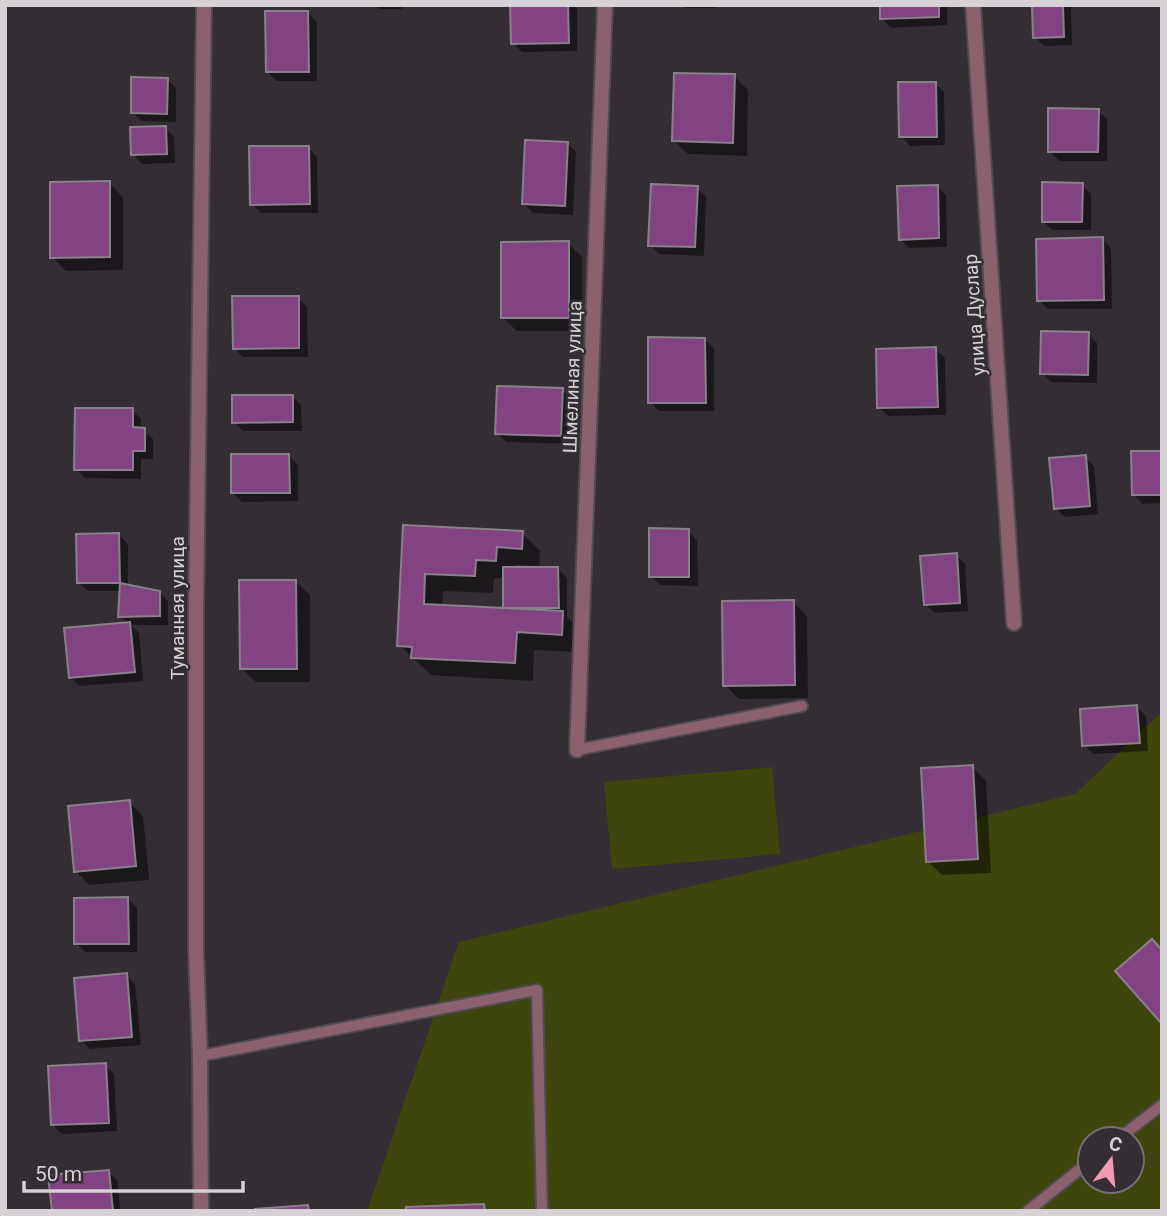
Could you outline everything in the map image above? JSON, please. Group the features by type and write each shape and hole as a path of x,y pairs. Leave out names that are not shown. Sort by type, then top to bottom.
{"street":[{"name":"Туманная улица","path":"201,1211 196,952 196,611 204,5"},
{"name":"Шмелиная улица","path":"578,750 605,5"},
{"name":"улица Дуслар","path":"973,5 1014,623"}],"lane":[{"path":"578,750 802,706"},
{"path":"200,1056 537,990 542,1211"},
{"path":"1136,1125 1162,1105"},
{"path":"1028,1211 1076,1172"}],"green space":[{"path":"1162,712 1162,1211 367,1211 459,942 1075,794"},
{"path":"772,767 780,854 612,869 604,782"}],"building":[{"path":"510,5 568,5 569,43 511,44"},
{"path":"880,5 939,5 939,17 880,19"},
{"path":"1032,5 1063,5 1064,37 1033,38"},
{"path":"265,11 308,11 309,72 266,72"},
{"path":"674,73 735,74 733,143 672,141"},
{"path":"131,77 168,78 167,114 131,113"},
{"path":"898,82 936,82 937,137 899,137"},
{"path":"1048,108 1099,109 1098,152 1048,152"},
{"path":"166,126 167,154 131,155 130,127"},
{"path":"525,140 568,142 565,206 522,204"},
{"path":"249,146 309,146 310,204 250,205"},
{"path":"110,181 110,257 50,258 50,182"},
{"path":"1042,182 1083,183 1082,222 1042,222"},
{"path":"651,184 698,186 695,247 648,246"},
{"path":"938,185 939,238 899,240 897,186"},
{"path":"1103,237 1104,300 1037,301 1036,239"},
{"path":"569,241 569,318 501,318 501,242"},
{"path":"232,296 299,296 299,348 233,349"},
{"path":"1041,331 1089,332 1088,375 1040,374"},
{"path":"648,337 705,338 706,403 648,403"},
{"path":"936,347 938,407 877,408 876,349"},
{"path":"497,386 563,388 561,436 495,434"},
{"path":"232,395 293,395 293,422 232,423"},
{"path":"75,408 133,408 133,427 145,428 145,451 133,451 133,470 74,470"},
{"path":"1131,451 1162,451 1162,495 1132,495"},
{"path":"231,454 289,454 290,493 231,493"},
{"path":"1086,455 1090,506 1054,509 1049,458"},
{"path":"403,525 523,531 522,549 497,547 496,561 476,560 475,576 425,574 424,604 563,611 562,635 517,632 515,663 411,658 412,647 397,646"},
{"path":"649,528 689,529 689,577 649,577"},
{"path":"119,533 120,583 77,583 76,534"},
{"path":"957,553 960,603 924,605 920,556"},
{"path":"503,567 558,567 559,608 503,608"},
{"path":"239,580 296,580 297,669 240,669"},
{"path":"120,583 160,591 160,616 118,617"},
{"path":"794,600 795,685 723,686 722,601"},
{"path":"130,622 135,672 69,678 64,628"},
{"path":"1137,705 1140,743 1082,746 1080,709"},
{"path":"973,765 978,859 926,862 921,768"},
{"path":"130,800 136,866 74,872 68,806"},
{"path":"128,897 129,944 74,944 74,898"},
{"path":"1152,939 1162,950 1162,1024 1115,971"},
{"path":"127,973 132,1037 79,1041 74,978"},
{"path":"106,1063 109,1123 51,1125 48,1066"},
{"path":"109,1170 113,1211 52,1211 48,1175"},
{"path":"484,1204 485,1211 406,1211 406,1207"},
{"path":"308,1205 309,1211 255,1211 255,1209"}]}
